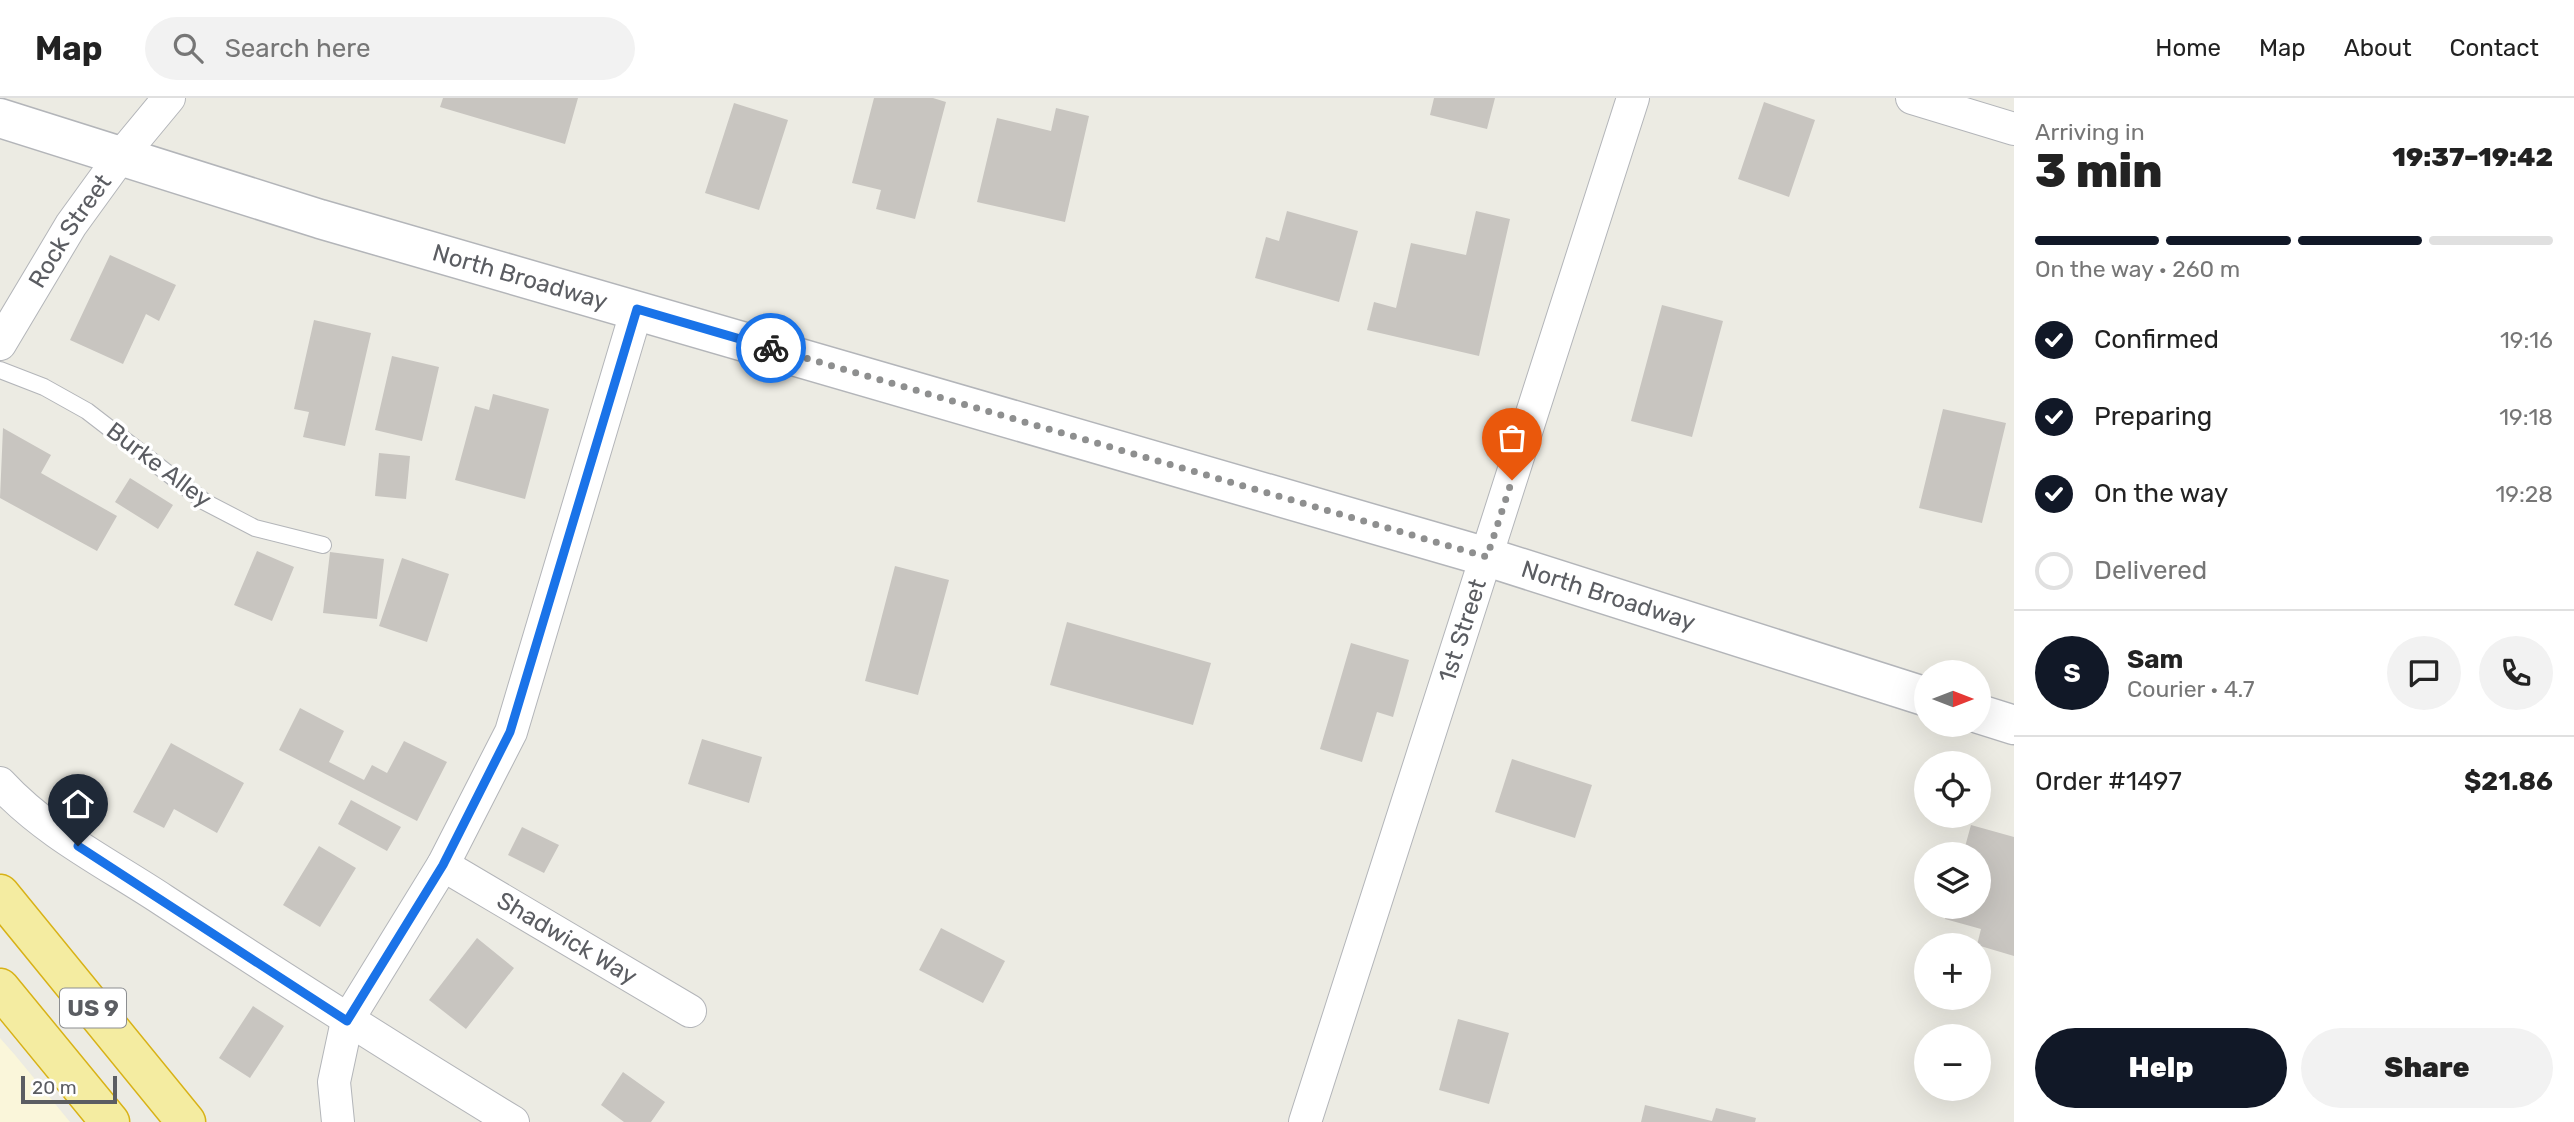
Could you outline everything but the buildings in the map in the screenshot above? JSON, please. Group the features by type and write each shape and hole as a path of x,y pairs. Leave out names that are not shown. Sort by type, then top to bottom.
{"highway":[{"name":"US 9","path":"0,894 186,1122"},
{"name":"US 9","path":"0,988 110,1122"}],"street":[{"name":"Rock Street","path":"0,344 71,225 121,156 169,98"},
{"name":"1st Street","path":"1312,1120 1633,98"},
{"path":"1912,98 2014,129"},
{"name":"North Broadway","path":"0,118 320,219 1487,557 1914,693"},
{"path":"338,1122 334,1082 347,1021 443,865 510,732 637,309"},
{"path":"1992,718 2014,725"},
{"path":"0,783 23,808 95,859 347,1021 513,1122"},
{"name":"Shadwick Way","path":"443,865 690,1011"}],"lane":[{"name":"Burke Alley","path":"0,370 44,387 87,411 205,502 255,528 323,545"}],"shaded area":[{"path":"0,1038 15,1055 70,1122 0,1122"}],"way so far":[{"path":"771,348 1487,557 1512,480"}],"route":[{"path":"78,846 347,1021 443,865 510,732 637,309 771,348"}]}
